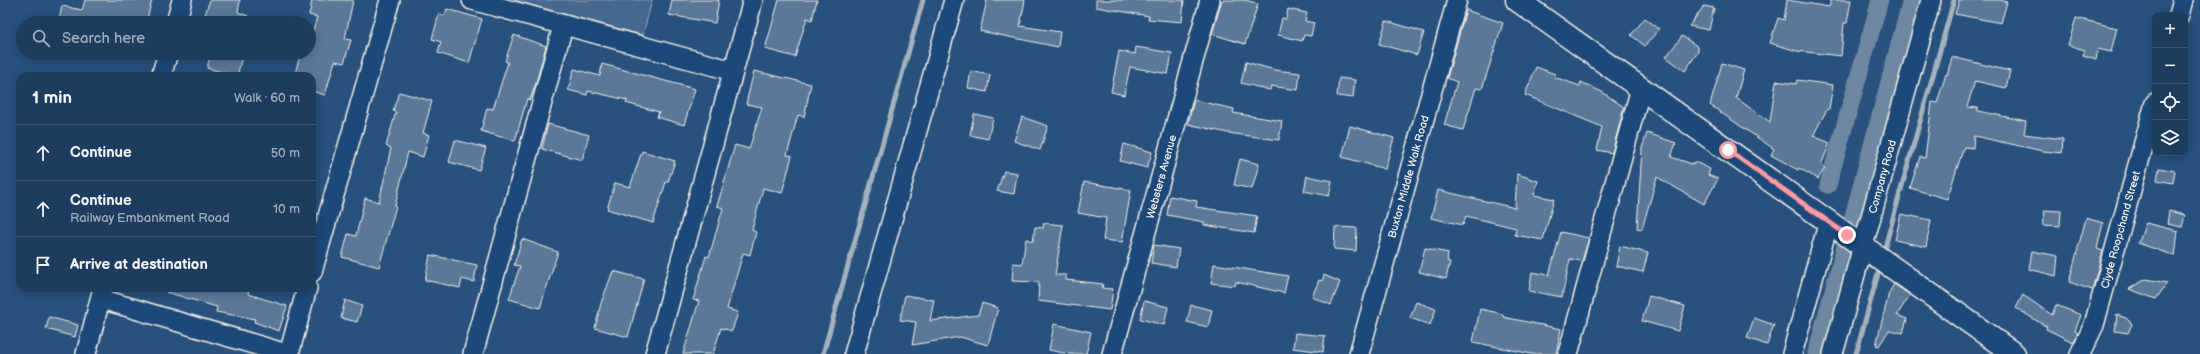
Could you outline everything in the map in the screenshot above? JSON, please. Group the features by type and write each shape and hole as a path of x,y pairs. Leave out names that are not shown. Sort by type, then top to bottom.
{"main road":[{"path":"1517,0 2014,354"}],"street":[{"path":"178,16 182,0"},
{"path":"316,258 390,0"},
{"path":"472,0 563,26 733,71"},
{"path":"655,354 753,0"},
{"path":"854,354 954,0"},
{"name":"Websters Avenue","path":"1112,354 1210,0"},
{"name":"Buxton Middle Walk Road","path":"1359,354 1457,0"},
{"name":"Company Road","path":"1833,354 1855,240 1931,0"},
{"path":"2180,12 2183,0"},
{"path":"473,354 563,26"},
{"path":"163,72 166,60"},
{"path":"1568,354 1641,88"},
{"name":"Clyde Roopchand Street","path":"2080,354 2094,325 2152,114"},
{"path":"1792,354 1829,221"},
{"path":"86,354 102,293 288,354 307,292"}],"shaded area":[{"path":"513,0 652,0 643,35"}],"building":[{"path":"85,0 152,0 148,16 60,16 62,6 82,10"},
{"path":"210,0 240,0 238,12 247,16 204,16"},
{"path":"312,0 353,0 345,39 351,40 344,63 335,61 325,95 316,92 316,72 295,72 299,60 316,60 317,17 309,15"},
{"path":"672,0 719,0 715,23 669,15"},
{"path":"779,0 817,0 812,20 807,18 795,57 765,49"},
{"path":"987,0 1025,0 1020,26 1060,32 1058,47 980,31"},
{"path":"1096,0 1184,0 1182,22 1148,19 1149,16 1096,7"},
{"path":"1222,0 1246,0 1258,4 1245,44 1212,34"},
{"path":"1787,0 1829,7 1831,0 1851,0 1847,23 1844,23 1841,56 1797,51 1770,43 1778,18 1784,20"},
{"path":"1959,0 2000,0 2007,2 2001,23 1955,14"},
{"path":"1704,6 1714,8 1709,30 1689,26"},
{"path":"447,9 482,19 469,63 438,53 441,42 432,39 439,14 445,15"},
{"path":"1288,9 1307,13 1305,21 1314,23 1311,36 1304,35 1302,41 1278,35 1282,18 1286,19"},
{"path":"1466,10 1503,23 1482,89 1476,88 1463,130 1444,125 1457,82 1447,78"},
{"path":"1645,18 1659,29 1645,46 1631,35"},
{"path":"2076,18 2117,28 2111,52 2098,49 2096,60 2083,56 2085,50 2068,45"},
{"path":"1386,21 1424,32 1417,55 1379,44"},
{"path":"514,35 546,46 536,83 530,100 527,99 515,141 481,131 487,108 493,109 508,62 505,61"},
{"path":"1682,36 1698,47 1698,52 1685,71 1666,57"},
{"path":"1136,47 1172,53 1168,74 1130,67 1124,95 1111,92 1119,51 1135,54"},
{"path":"1952,57 2010,71 2006,88 1975,81 1967,107 1978,108 1978,111 2026,121 2024,134 2063,139 2062,153 2043,151 1974,136 1973,148 1964,147 1947,199 1910,188 1920,157 1925,158 1932,102 1937,103"},
{"path":"209,60 241,60 238,72 222,72 207,68"},
{"path":"1246,62 1275,70 1300,73 1298,90 1271,86 1270,90 1241,83"},
{"path":"1722,63 1744,70 1736,98 1770,122 1776,81 1796,84 1797,80 1833,85 1829,109 1827,109 1813,136 1830,143 1821,165 1825,168 1818,179 1771,155 1774,149 1710,105"},
{"path":"602,64 695,89 684,125 657,117 659,112 626,103 627,100 588,91 587,95 568,90 574,69 600,76"},
{"path":"1536,67 1555,74 1554,77 1580,86 1581,82 1602,92 1624,107 1612,153 1597,150 1602,127 1525,95"},
{"path":"754,71 811,84 804,117 798,115 787,155 792,156 782,193 763,188 752,230 756,232 750,255 743,253 727,309 738,312 732,331 721,328 713,354 683,354 699,301 693,300 706,256 709,257 723,208 717,206 735,145 749,149 762,107 746,104"},
{"path":"971,71 990,75 987,92 968,88"},
{"path":"1339,78 1355,80 1353,98 1337,96"},
{"path":"399,92 432,101 423,133 429,135 423,157 408,152 396,206 379,267 342,257 348,234 356,236 365,198 379,202 391,148 386,146 396,112 393,111"},
{"path":"1194,100 1234,109 1233,113 1282,121 1279,140 1228,133 1188,124"},
{"path":"974,114 993,118 988,139 970,135"},
{"path":"1022,117 1048,126 1040,150 1014,141"},
{"path":"548,124 589,135 582,160 542,149"},
{"path":"1350,126 1394,138 1385,169 1342,157"},
{"path":"1647,133 1676,143 1671,157 1692,164 1695,162 1710,169 1708,175 1718,179 1704,204 1657,177 1642,229 1637,228 1642,148"},
{"path":"455,140 486,148 479,170 449,162"},
{"path":"1124,144 1152,152 1147,168 1120,161"},
{"path":"642,151 675,161 668,182 666,182 653,223 607,209 615,183 630,187"},
{"path":"1240,159 1259,164 1252,189 1234,185"},
{"path":"2159,168 2175,171 2173,183 2157,180"},
{"path":"1004,171 1017,173 1014,194 997,191"},
{"path":"1517,174 1538,181 1534,195 1554,199 1543,240 1515,235 1516,228 1466,216 1463,225 1431,218 1438,190 1515,208"},
{"path":"1307,176 1332,181 1329,196 1304,191"},
{"path":"1084,182 1131,190 1122,242 1103,240 1106,218 1078,213"},
{"path":"1170,196 1197,201 1196,207 1257,216 1254,233 1204,225 1204,222 1167,215"},
{"path":"2045,210 2061,211 2060,226 2043,225"},
{"path":"2169,211 2185,215 2182,227 2167,224"},
{"path":"1901,214 1931,220 1926,247 1895,240"},
{"path":"2086,218 2103,223 2097,249 2103,251 2092,290 2069,282"},
{"path":"1044,223 1063,225 1055,275 1066,275 1066,280 1103,284 1102,288 1113,289 1110,310 1038,301 1039,282 1012,281 1013,263 1022,264 1026,239 1033,241 1035,227 1043,228"},
{"path":"2146,223 2178,231 2175,256 2138,243"},
{"path":"1335,227 1357,228 1356,251 1334,249"},
{"path":"1561,232 1589,238 1582,261 1570,259 1562,297 1529,291 1532,272 1549,275"},
{"path":"522,239 558,252 540,308 509,299 520,266 514,265"},
{"path":"1154,245 1179,249 1176,267 1151,263"},
{"path":"1620,246 1648,253 1643,272 1616,266"},
{"path":"1425,248 1448,253 1447,261 1450,262 1446,279 1419,272"},
{"path":"2032,251 2058,256 2056,276 2029,269"},
{"path":"430,255 477,265 474,282 462,279 460,288 425,280"},
{"path":"1214,264 1288,276 1284,293 1236,282 1235,286 1211,283"},
{"path":"613,271 644,279 628,337 595,328 601,303"},
{"path":"1324,275 1340,282 1331,305 1312,297 1319,280 1322,281"},
{"path":"2146,279 2167,283 2156,299 2129,289"},
{"path":"1894,284 1910,295 1897,315 1907,319 1903,333 1889,330 1879,346 1876,345 1889,293"},
{"path":"166,292 248,292 248,294 287,306 279,331 254,322 255,319 216,312 217,307"},
{"path":"905,295 934,300 930,321 978,315 982,303 998,308 988,345 960,337 912,345 916,322 900,320"},
{"path":"2023,295 2052,315 2056,305 2081,315 2075,331 2078,333 2073,342 2046,329 2047,327 2016,308"},
{"path":"1649,296 1685,306 1678,331 1642,321"},
{"path":"345,300 362,306 357,322 341,318"},
{"path":"1144,301 1168,307 1164,325 1140,319"},
{"path":"1416,302 1436,309 1430,325 1410,318"},
{"path":"1191,305 1212,310 1208,327 1187,322"},
{"path":"1480,309 1503,314 1503,317 1561,329 1556,354 1532,354 1473,342"},
{"path":"2117,315 2126,318 2132,324 2128,333 2115,331"},
{"path":"49,317 78,325 75,337 46,329"},
{"path":"1754,318 1774,325 1767,345 1747,338"},
{"path":"1054,324 1091,332 1086,354 1069,354 1049,350"},
{"path":"1295,333 1325,336 1323,352 1293,348"}],"waterway":[{"path":"823,354 923,0"},
{"path":"1828,185 1880,0"},
{"path":"1816,354 1911,0"},
{"path":"1883,254 1954,0"},
{"path":"1856,354 1880,266"}],"route":[{"path":"1728,150 1847,235"}]}
